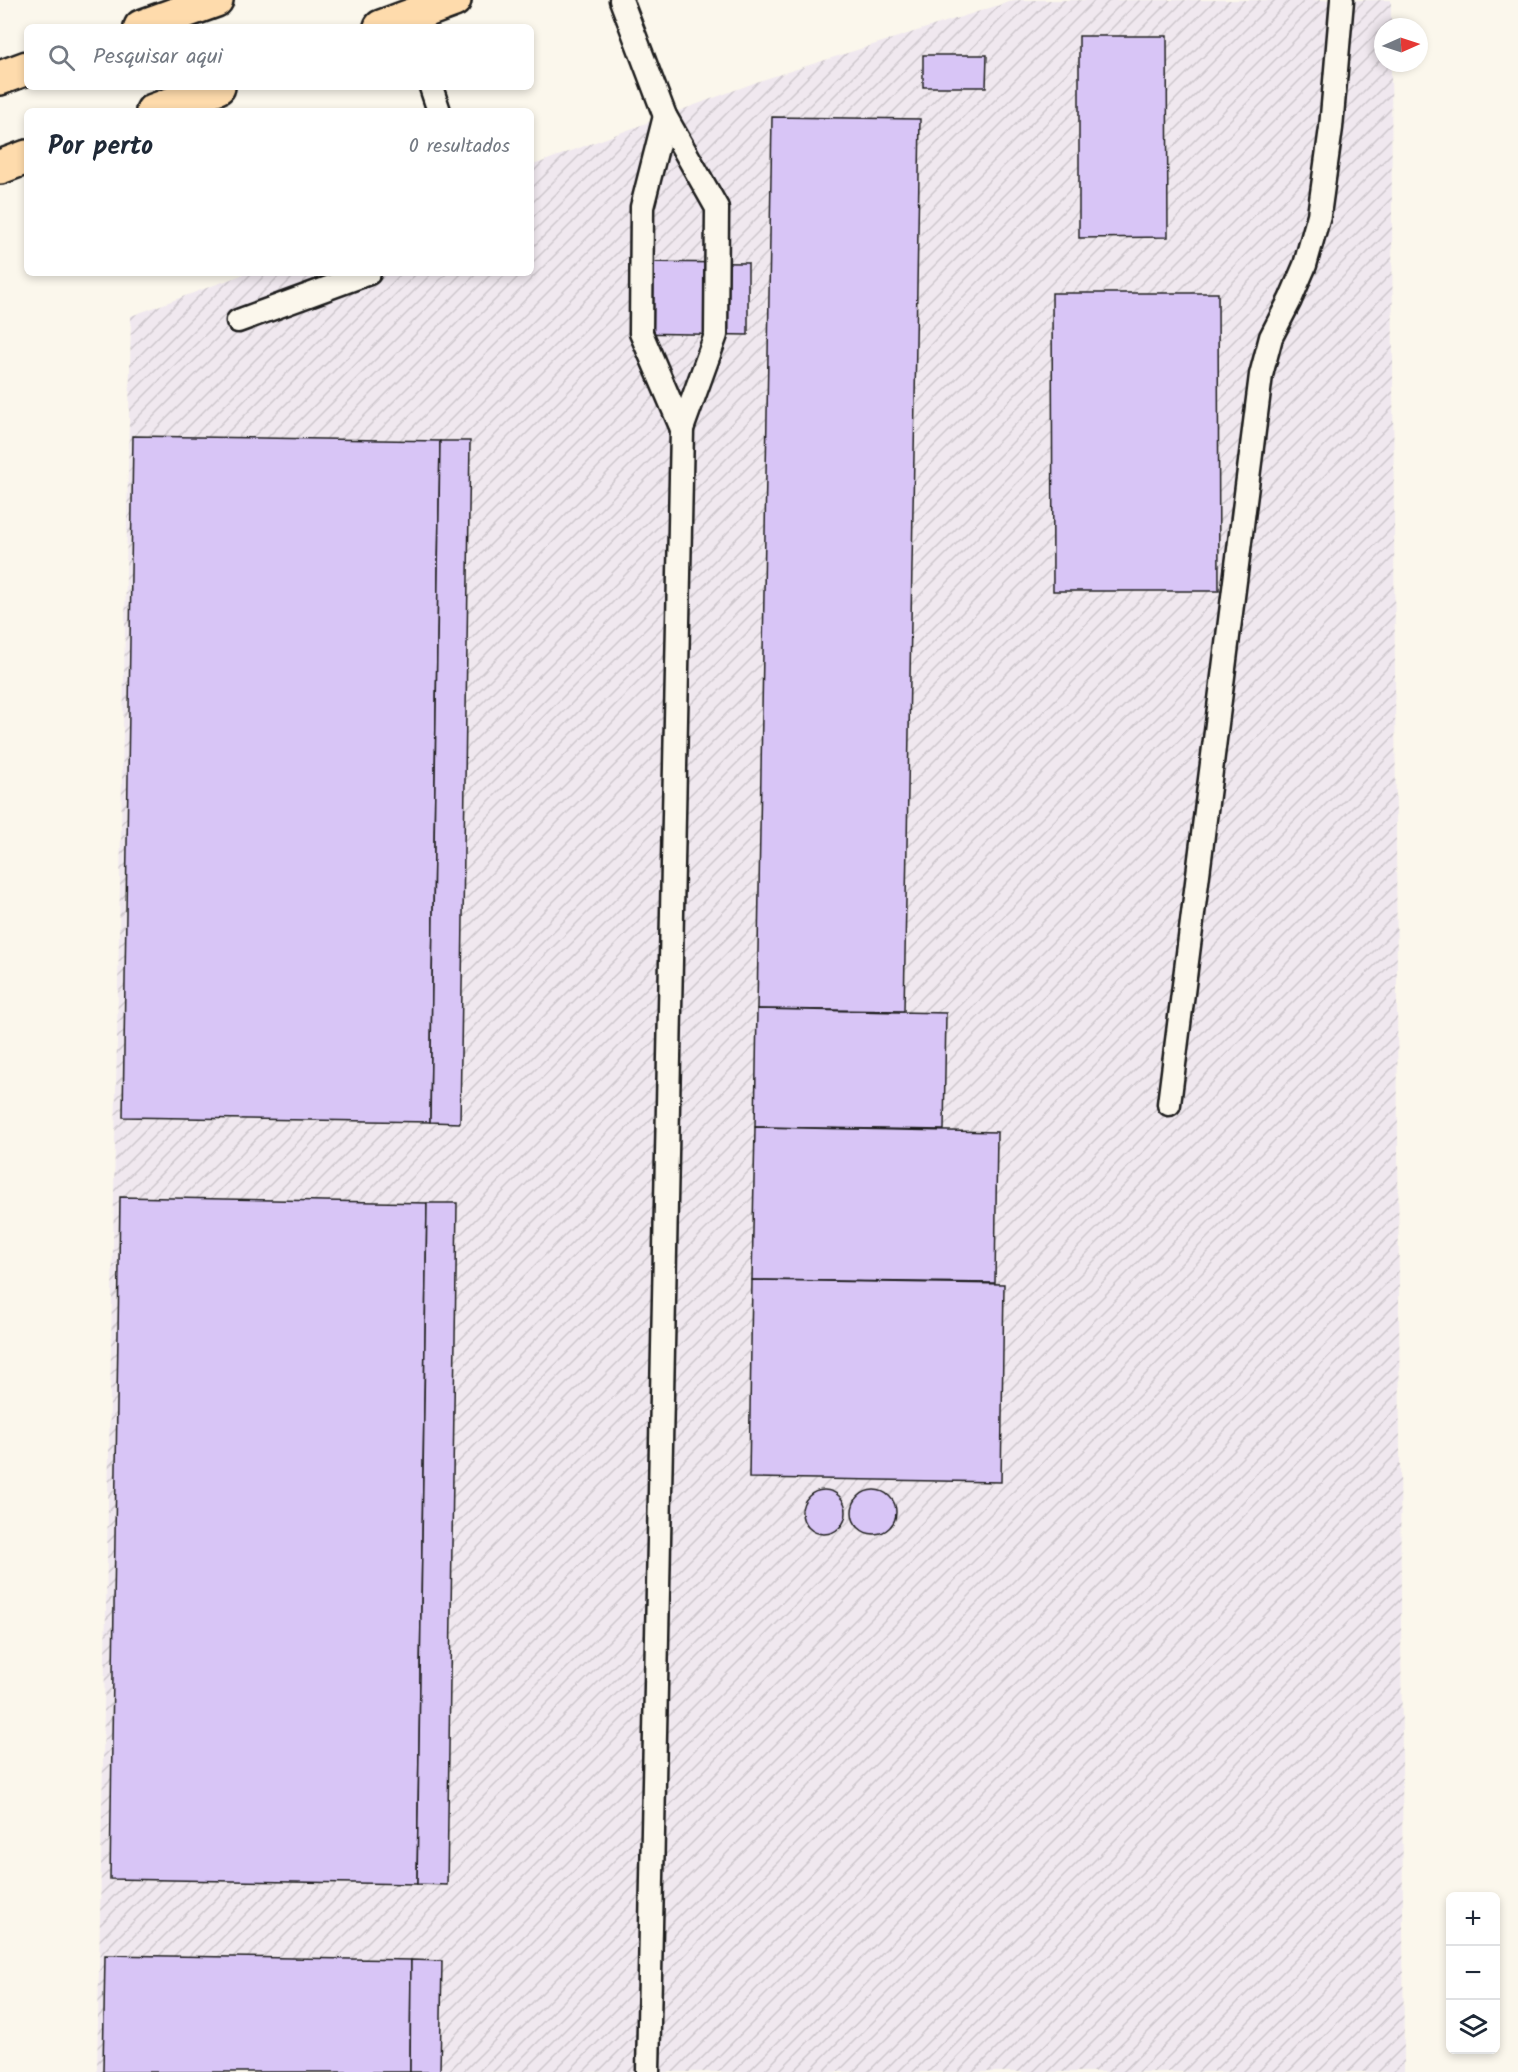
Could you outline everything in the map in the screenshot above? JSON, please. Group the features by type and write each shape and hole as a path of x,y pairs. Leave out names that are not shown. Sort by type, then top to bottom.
{"highway":[{"path":"149,24 216,0"},
{"path":"398,24 454,0"},
{"path":"0,78 24,69"},
{"path":"161,108 210,90"},
{"path":"0,167 24,159"}],"lane":[{"path":"621,0 665,116 717,208 716,335 682,429 648,2072"},
{"path":"1169,1104 1261,375 1271,337 1305,265 1319,215 1331,128 1342,0"},
{"path":"431,90 439,108"},
{"path":"665,116 642,207 641,333 682,429"},
{"path":"238,321 361,276"}],"shaded area":[{"path":"1015,0 1391,0 1391,18 1374,18 1374,72 1391,72 1404,2072 97,2072 131,316 239,276 534,276 534,165 762,80"}],"building":[{"path":"1079,36 1167,36 1168,237 1079,238"},
{"path":"923,55 987,55 986,87 923,87"},
{"path":"772,117 920,119 904,1011 757,1009"},
{"path":"632,262 748,263 748,335 631,333"},
{"path":"1052,293 1218,293 1219,591 1053,591"},
{"path":"133,436 440,441 430,1122 123,1117"},
{"path":"440,441 470,441 460,1123 430,1122"},
{"path":"757,1009 946,1013 944,1130 755,1127"},
{"path":"755,1127 997,1132 995,1283 752,1280"},
{"path":"120,1197 427,1203 417,1884 110,1879"},
{"path":"427,1203 457,1203 447,1885 417,1884"},
{"path":"752,1280 1004,1284 1001,1482 749,1478"},
{"path":"824,1490 833,1491 840,1496 845,1503 845,1521 840,1528 833,1533 824,1534 815,1533 808,1528 803,1521 802,1512 803,1503 808,1496 815,1491"},
{"path":"874,1490 883,1491 890,1496 895,1503 895,1521 890,1528 883,1533 874,1534 865,1533 858,1528 853,1521 852,1512 853,1503 858,1496 865,1491"},
{"path":"105,1955 411,1960 410,2072 103,2072"},
{"path":"411,1960 442,1961 440,2072 410,2072"}]}
